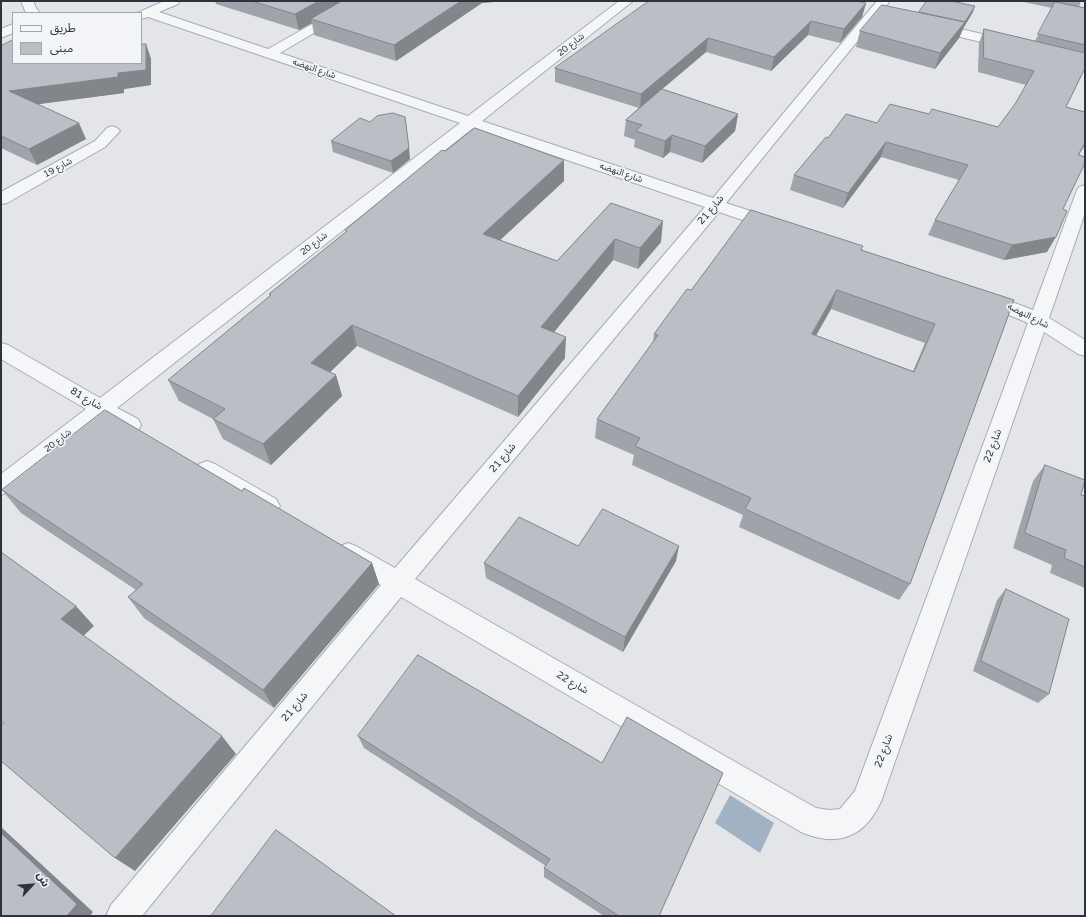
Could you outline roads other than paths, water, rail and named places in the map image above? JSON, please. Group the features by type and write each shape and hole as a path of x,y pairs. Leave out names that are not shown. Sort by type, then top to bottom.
{"street":[{"path":"27,1 30,10 33,12"},
{"path":"145,14 174,1"},
{"path":"269,54 362,1"},
{"name":"شارع 20","path":"1,486 100,408 472,123 627,1"},
{"name":"شارع 21","path":"122,916 398,582 716,205 877,10"},
{"name":"شارع النهضه","path":"145,14 269,54 791,231"},
{"path":"919,23 1025,48"},
{"path":"1,34 12,28"},
{"name":"شارع 19","path":"1,199 100,144 112,131"},
{"name":"شارع 22","path":"398,582 804,818 826,826 840,825 852,820 861,810 867,798 1085,190"},
{"name":"شارع النهضه","path":"971,292 1011,307 1038,320 1085,349"},
{"name":"شارع 81","path":"1,350 148,436"},
{"path":"188,459 283,515"},
{"path":"331,542 398,582"}],"water":[{"path":"730,795 774,823 760,853 715,823"}]}
